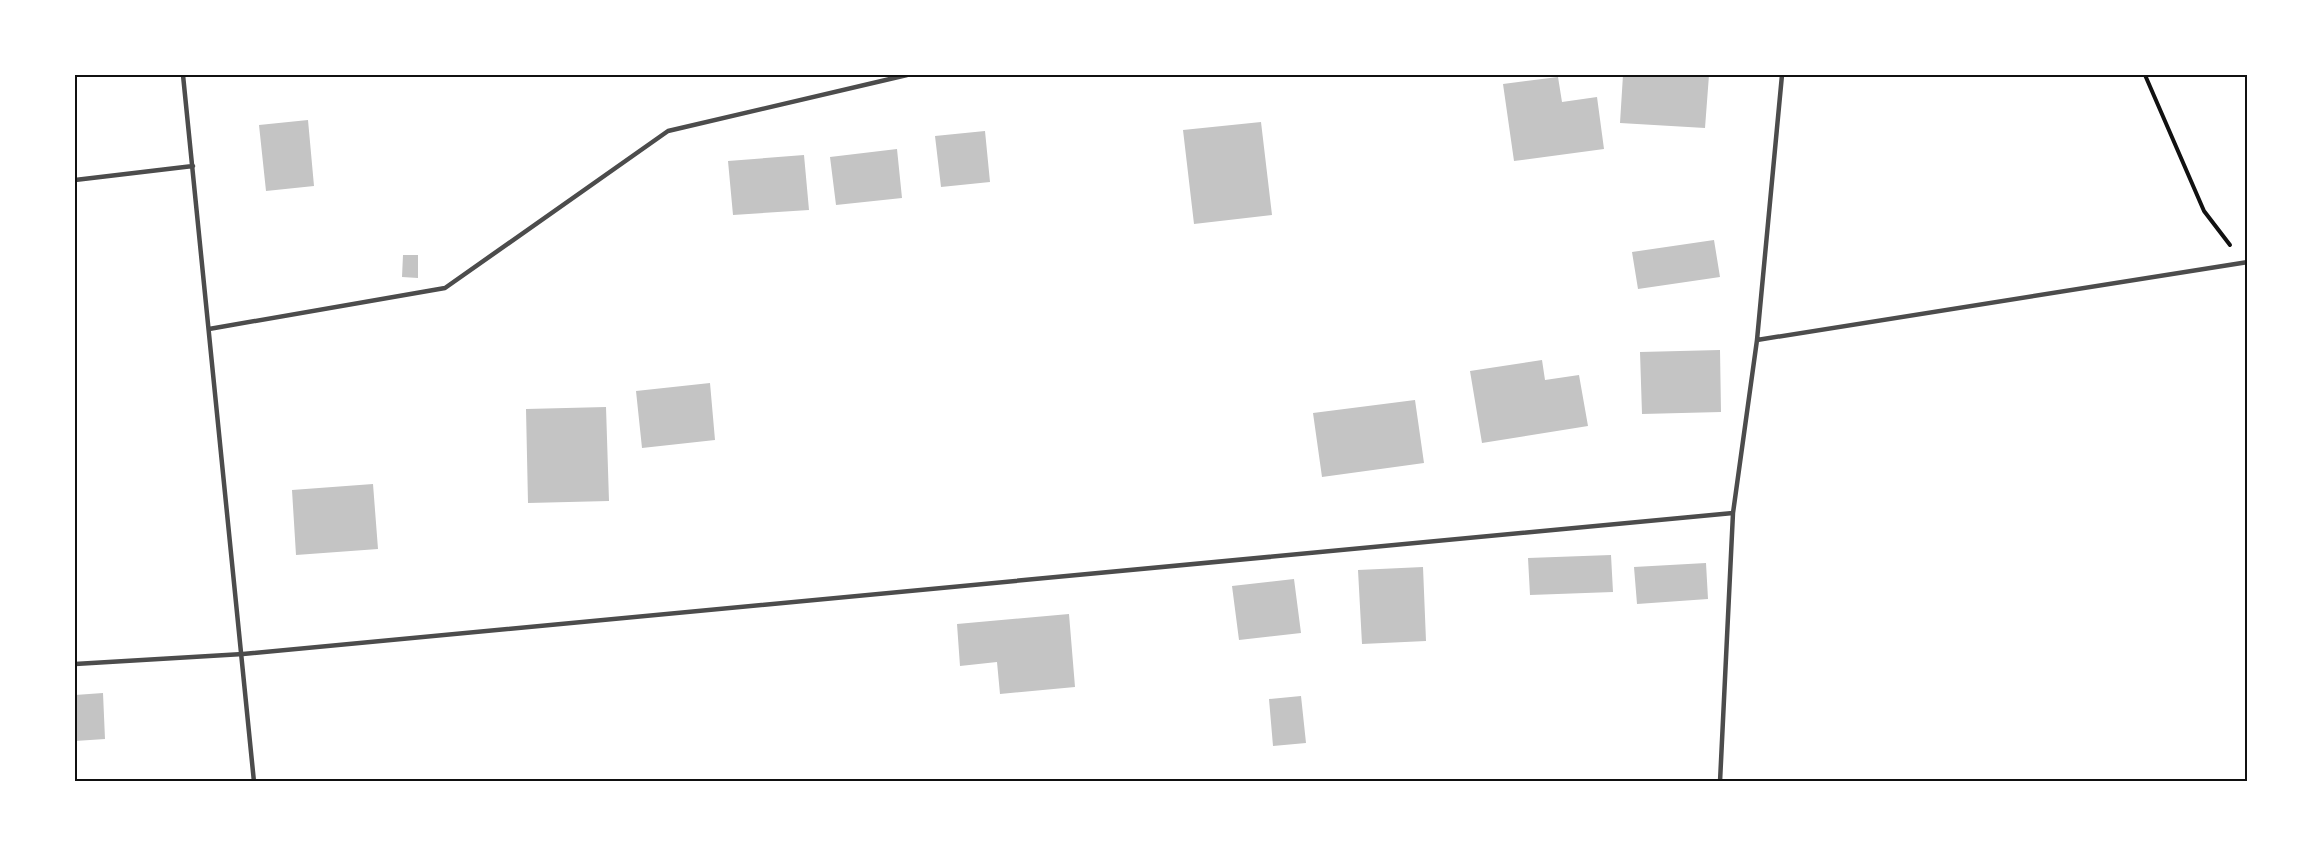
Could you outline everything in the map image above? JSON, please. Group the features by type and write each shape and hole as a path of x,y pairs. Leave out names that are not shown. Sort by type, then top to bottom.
{"lane":[{"path":"183,75 243,654 254,782"},
{"path":"209,329 445,288 668,131 907,75"},
{"path":"1720,782 1733,513 1757,339 1782,75"},
{"path":"75,180 193,166"},
{"path":"1757,339 2246,262"},
{"path":"75,664 243,654 1733,513"}],"path":[{"path":"2145,75 2204,211 2246,262"}],"building":[{"path":"1623,75 1709,75 1705,128 1620,123"},
{"path":"1558,77 1562,102 1597,97 1604,149 1514,161 1503,84"},
{"path":"308,120 314,186 266,191 259,125"},
{"path":"1261,122 1272,215 1194,224 1183,130"},
{"path":"985,131 990,182 941,187 935,136"},
{"path":"897,149 902,198 836,205 830,157"},
{"path":"804,155 809,210 733,215 728,161"},
{"path":"1714,240 1720,277 1638,289 1632,252"},
{"path":"403,255 418,255 418,278 402,277"},
{"path":"1720,350 1721,412 1642,414 1640,352"},
{"path":"1542,360 1545,380 1579,375 1588,426 1482,443 1470,371"},
{"path":"710,383 715,440 642,448 636,391"},
{"path":"1415,400 1424,463 1322,477 1313,413"},
{"path":"606,407 609,501 528,503 526,409"},
{"path":"373,484 378,549 296,555 292,490"},
{"path":"1611,555 1613,592 1530,595 1528,558"},
{"path":"1706,563 1708,599 1637,604 1634,567"},
{"path":"1423,567 1426,641 1362,644 1358,570"},
{"path":"1294,579 1301,633 1239,640 1232,586"},
{"path":"1069,614 1075,687 1000,694 997,662 960,666 957,624"},
{"path":"103,693 105,739 75,741 75,695"},
{"path":"1301,696 1306,743 1273,746 1269,699"}]}
